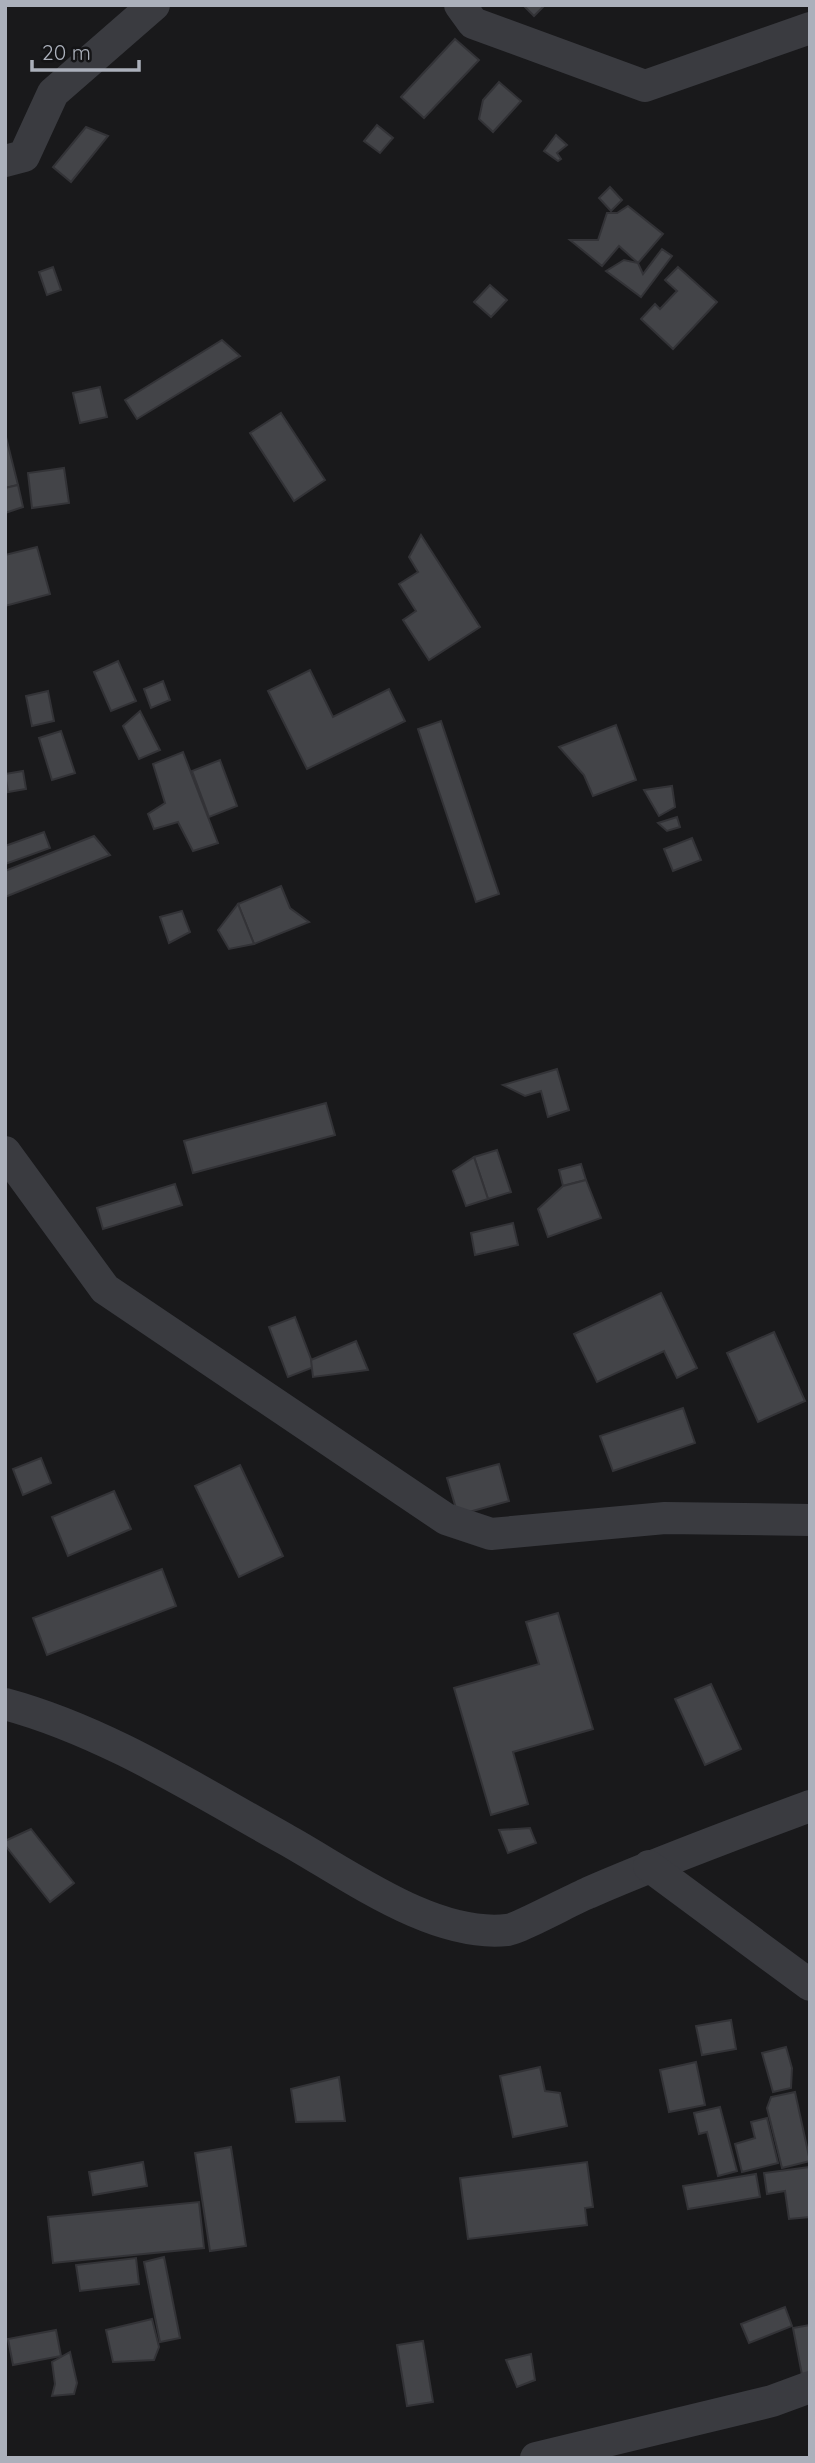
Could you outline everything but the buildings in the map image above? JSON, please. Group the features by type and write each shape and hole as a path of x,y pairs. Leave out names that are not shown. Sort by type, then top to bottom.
{"street":[{"path":"5,161 24,156 53,93 154,5"},
{"path":"460,5 474,23 645,86 810,28"},
{"path":"5,1152 105,1289 446,1519 491,1534 665,1518 810,1520"},
{"path":"6,1702 58,1719 180,1780 420,1914 474,1930 510,1930 545,1911 649,1866 810,1805"},
{"path":"649,1866 810,1985"},
{"path":"536,2458 772,2400 810,2387"}]}
